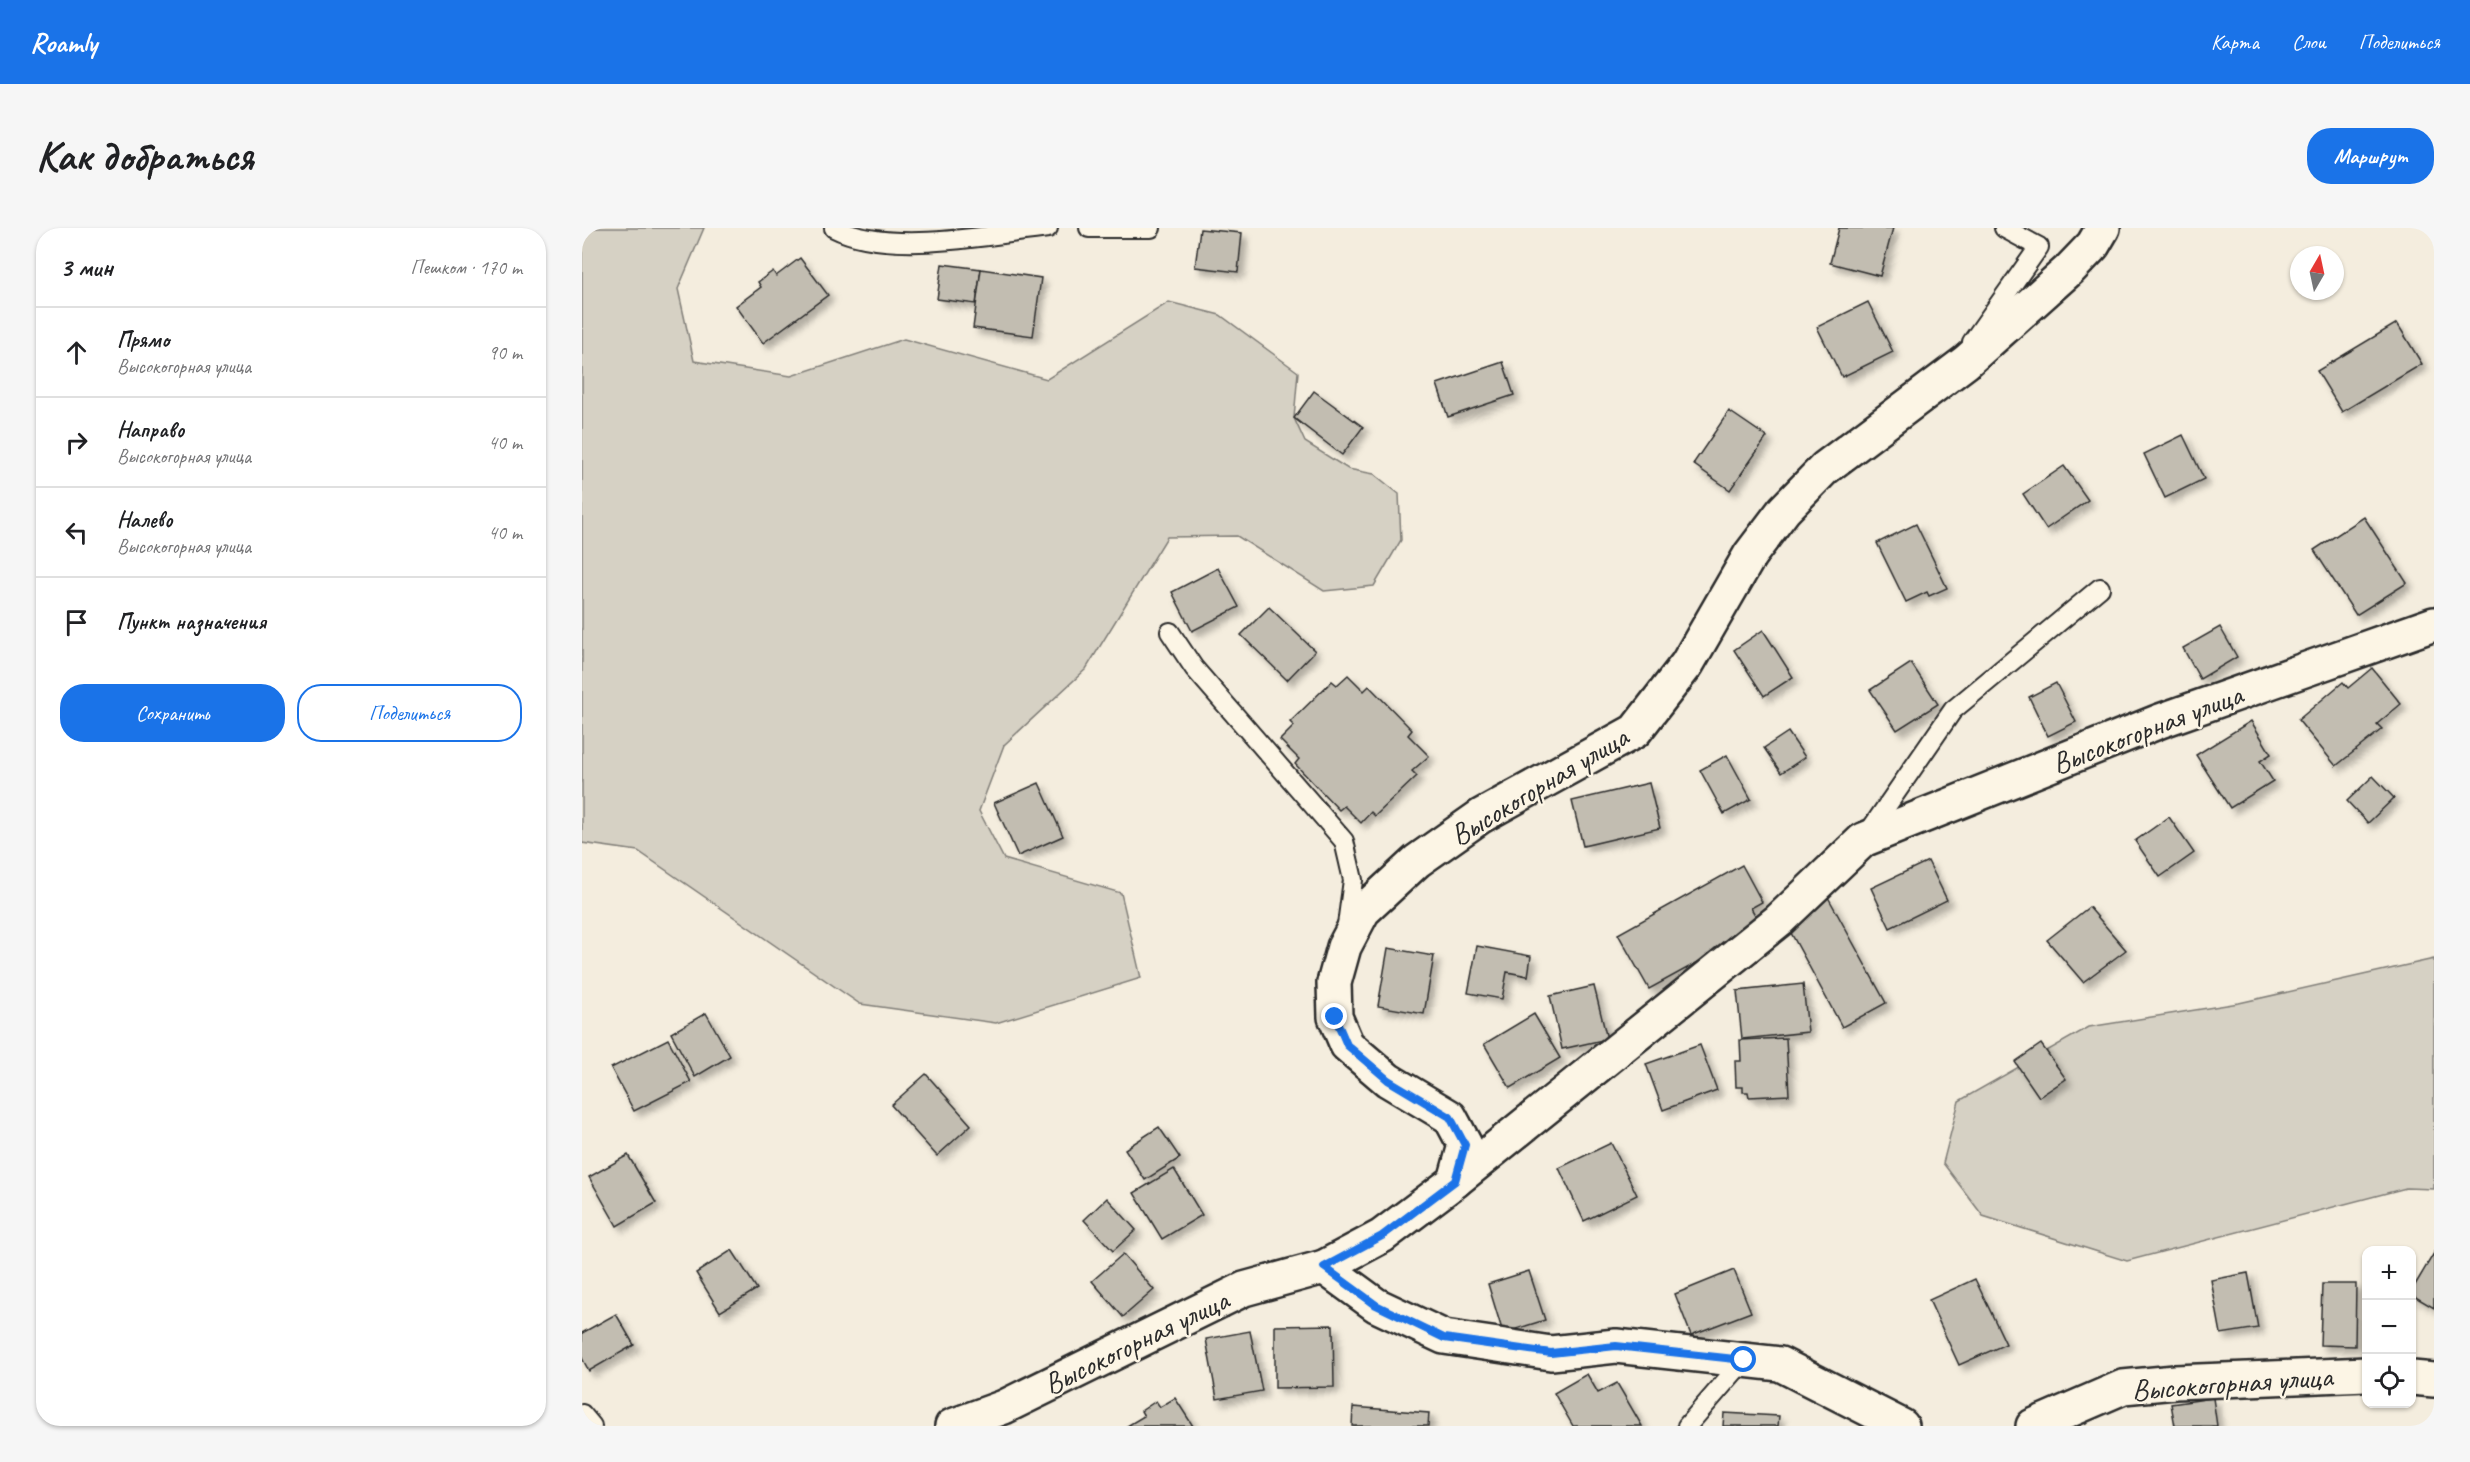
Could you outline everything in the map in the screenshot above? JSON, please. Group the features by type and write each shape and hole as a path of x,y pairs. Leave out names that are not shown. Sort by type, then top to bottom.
{"street":[{"name":"Высокогорная улица","path":"1455,1181 1465,1145 1450,1117 1388,1080 1347,1045 1335,1017 1334,983 1344,948 1363,911 1417,861 1481,816 1635,731 1687,664 1750,555 1784,510 1825,468 1948,376 2070,269 2093,244 2103,228"},
{"name":"Высокогорная улица","path":"952,1426 1004,1407 1244,1288 1324,1267 1382,1236 1455,1181 1779,920 1863,840 2160,722 2434,624"},
{"path":"1324,1267 1376,1305 1444,1338 1551,1353 1616,1346 1780,1365 1902,1426"},
{"name":"Высокогорная улица","path":"2033,1426 2123,1388 2175,1382 2362,1374"},
{"path":"2416,1378 2434,1380"}],"lane":[{"path":"834,228 868,238 929,243 1048,228"},
{"path":"1089,228 1151,228"},
{"name":"Высокогорная улица","path":"1948,376 2039,246 2004,228"},
{"name":"Высокогорная улица","path":"1863,840 1953,710 2100,588"},
{"path":"1170,632 1194,668 1344,841 1353,880 1344,948"},
{"path":"1688,1426 1744,1360"},
{"path":"582,1414 592,1426"}],"shaded area":[{"path":"582,228 704,228 678,289 694,361 791,376 904,339 1047,379 1169,302 1220,315 1298,372 1294,418 1305,442 1348,469 1374,474 1399,494 1401,540 1374,586 1324,591 1237,536 1167,537 1086,669 1004,745 979,811 1004,859 1121,893 1141,978 996,1023 860,1004 638,851 582,843"},
{"path":"2434,959 2434,1189 2406,1188 2127,1261 1983,1216 1943,1163 1959,1101 2089,1027 2239,1003"}],"building":[{"path":"1839,228 1893,228 1880,276 1830,263"},
{"path":"1200,229 1242,233 1238,272 1195,267"},
{"path":"800,258 828,295 763,343 736,306 761,287 758,282 773,271 776,276"},
{"path":"942,264 981,269 976,304 937,299"},
{"path":"981,269 1041,278 1033,336 973,328"},
{"path":"1868,302 1893,352 1842,377 1817,327"},
{"path":"2397,323 2422,364 2342,412 2317,371"},
{"path":"1503,362 1514,395 1448,417 1437,384"},
{"path":"1314,391 1363,427 1342,455 1294,418"},
{"path":"1729,411 1767,437 1730,490 1693,464"},
{"path":"2183,435 2204,479 2165,498 2144,454"},
{"path":"2064,466 2088,500 2046,529 2023,494"},
{"path":"2364,517 2407,583 2356,615 2314,550"},
{"path":"1916,524 1947,588 1929,596 1927,592 1906,602 1877,543"},
{"path":"1218,568 1239,607 1192,631 1172,592"},
{"path":"1269,607 1315,651 1287,680 1241,635"},
{"path":"2220,627 2237,657 2200,679 2183,648"},
{"path":"1763,630 1793,677 1764,696 1734,650"},
{"path":"1911,663 1938,704 1897,730 1870,690"},
{"path":"2372,668 2401,704 2377,724 2382,729 2336,766 2298,720 2343,682 2348,688"},
{"path":"1348,675 1364,691 1369,686 1412,730 1408,735 1429,756 1412,771 1417,776 1375,816 1371,812 1361,823 1344,806 1339,810 1295,764 1299,759 1280,740 1294,726 1290,722 1332,681 1337,685"},
{"path":"2056,683 2076,722 2048,736 2029,697"},
{"path":"2251,721 2271,754 2260,761 2273,781 2230,808 2196,755"},
{"path":"1788,732 1805,757 1781,773 1764,748"},
{"path":"1727,755 1751,799 1724,814 1700,770"},
{"path":"2373,776 2394,798 2368,823 2347,801"},
{"path":"1039,783 1063,836 1018,856 994,803"},
{"path":"1649,783 1660,828 1583,846 1572,801"},
{"path":"2169,817 2194,853 2160,877 2135,841"},
{"path":"1928,861 1947,900 1890,928 1871,888"},
{"path":"1742,865 1762,902 1751,908 1762,927 1649,989 1618,934"},
{"path":"1828,897 1886,1003 1842,1027 1784,920"},
{"path":"2089,907 2126,950 2083,982 2047,940"},
{"path":"1477,946 1531,956 1528,976 1507,972 1502,999 1468,993"},
{"path":"1388,948 1434,956 1424,1014 1378,1006"},
{"path":"1803,984 1808,1032 1742,1039 1737,991"},
{"path":"1594,986 1607,1039 1562,1049 1550,996"},
{"path":"706,1013 730,1056 695,1077 671,1033"},
{"path":"1534,1014 1560,1058 1510,1088 1484,1044"},
{"path":"1786,1038 1789,1095 1749,1097 1748,1092 1743,1092 1743,1087 1736,1087 1735,1061 1741,1061 1740,1040"},
{"path":"668,1039 691,1082 634,1111 611,1068"},
{"path":"2041,1044 2066,1079 2039,1097 2015,1062"},
{"path":"1700,1045 1717,1090 1663,1110 1646,1064"},
{"path":"926,1074 971,1125 937,1156 891,1105"},
{"path":"1159,1127 1180,1158 1145,1180 1125,1149"},
{"path":"1611,1143 1637,1195 1584,1221 1559,1168"},
{"path":"628,1155 656,1203 617,1226 589,1177"},
{"path":"1174,1169 1202,1215 1162,1239 1134,1193"},
{"path":"1107,1198 1136,1230 1113,1251 1084,1220"},
{"path":"732,1250 757,1289 720,1312 696,1273"},
{"path":"2434,1253 2434,1308 2416,1297 2416,1283"},
{"path":"1123,1254 1154,1290 1123,1317 1092,1281"},
{"path":"1734,1270 1751,1312 1691,1335 1675,1294"},
{"path":"1529,1271 1545,1320 1503,1333 1488,1284"},
{"path":"2248,1273 2258,1328 2221,1334 2211,1280"},
{"path":"1975,1279 2006,1344 1959,1365 1929,1300"},
{"path":"2322,1284 2356,1284 2355,1346 2320,1345"},
{"path":"616,1314 634,1345 589,1371 582,1358 582,1333"},
{"path":"1333,1325 1334,1387 1275,1388 1275,1326"},
{"path":"1250,1331 1262,1391 1217,1399 1206,1339"},
{"path":"1587,1374 1598,1393 1617,1383 1642,1426 1573,1426 1554,1393"},
{"path":"1175,1398 1193,1426 1127,1426 1144,1416 1141,1411 1156,1401 1160,1407"},
{"path":"2213,1398 2217,1426 2175,1426 2171,1404"},
{"path":"1353,1407 1429,1413 1428,1426 1352,1426"},
{"path":"1724,1413 1779,1416 1778,1426 1723,1426"}],"route":[{"path":"1335,1017 1347,1045 1388,1080 1450,1117 1465,1145 1455,1181 1382,1236 1324,1267 1376,1305 1444,1338 1551,1353 1616,1346 1744,1360"}]}
